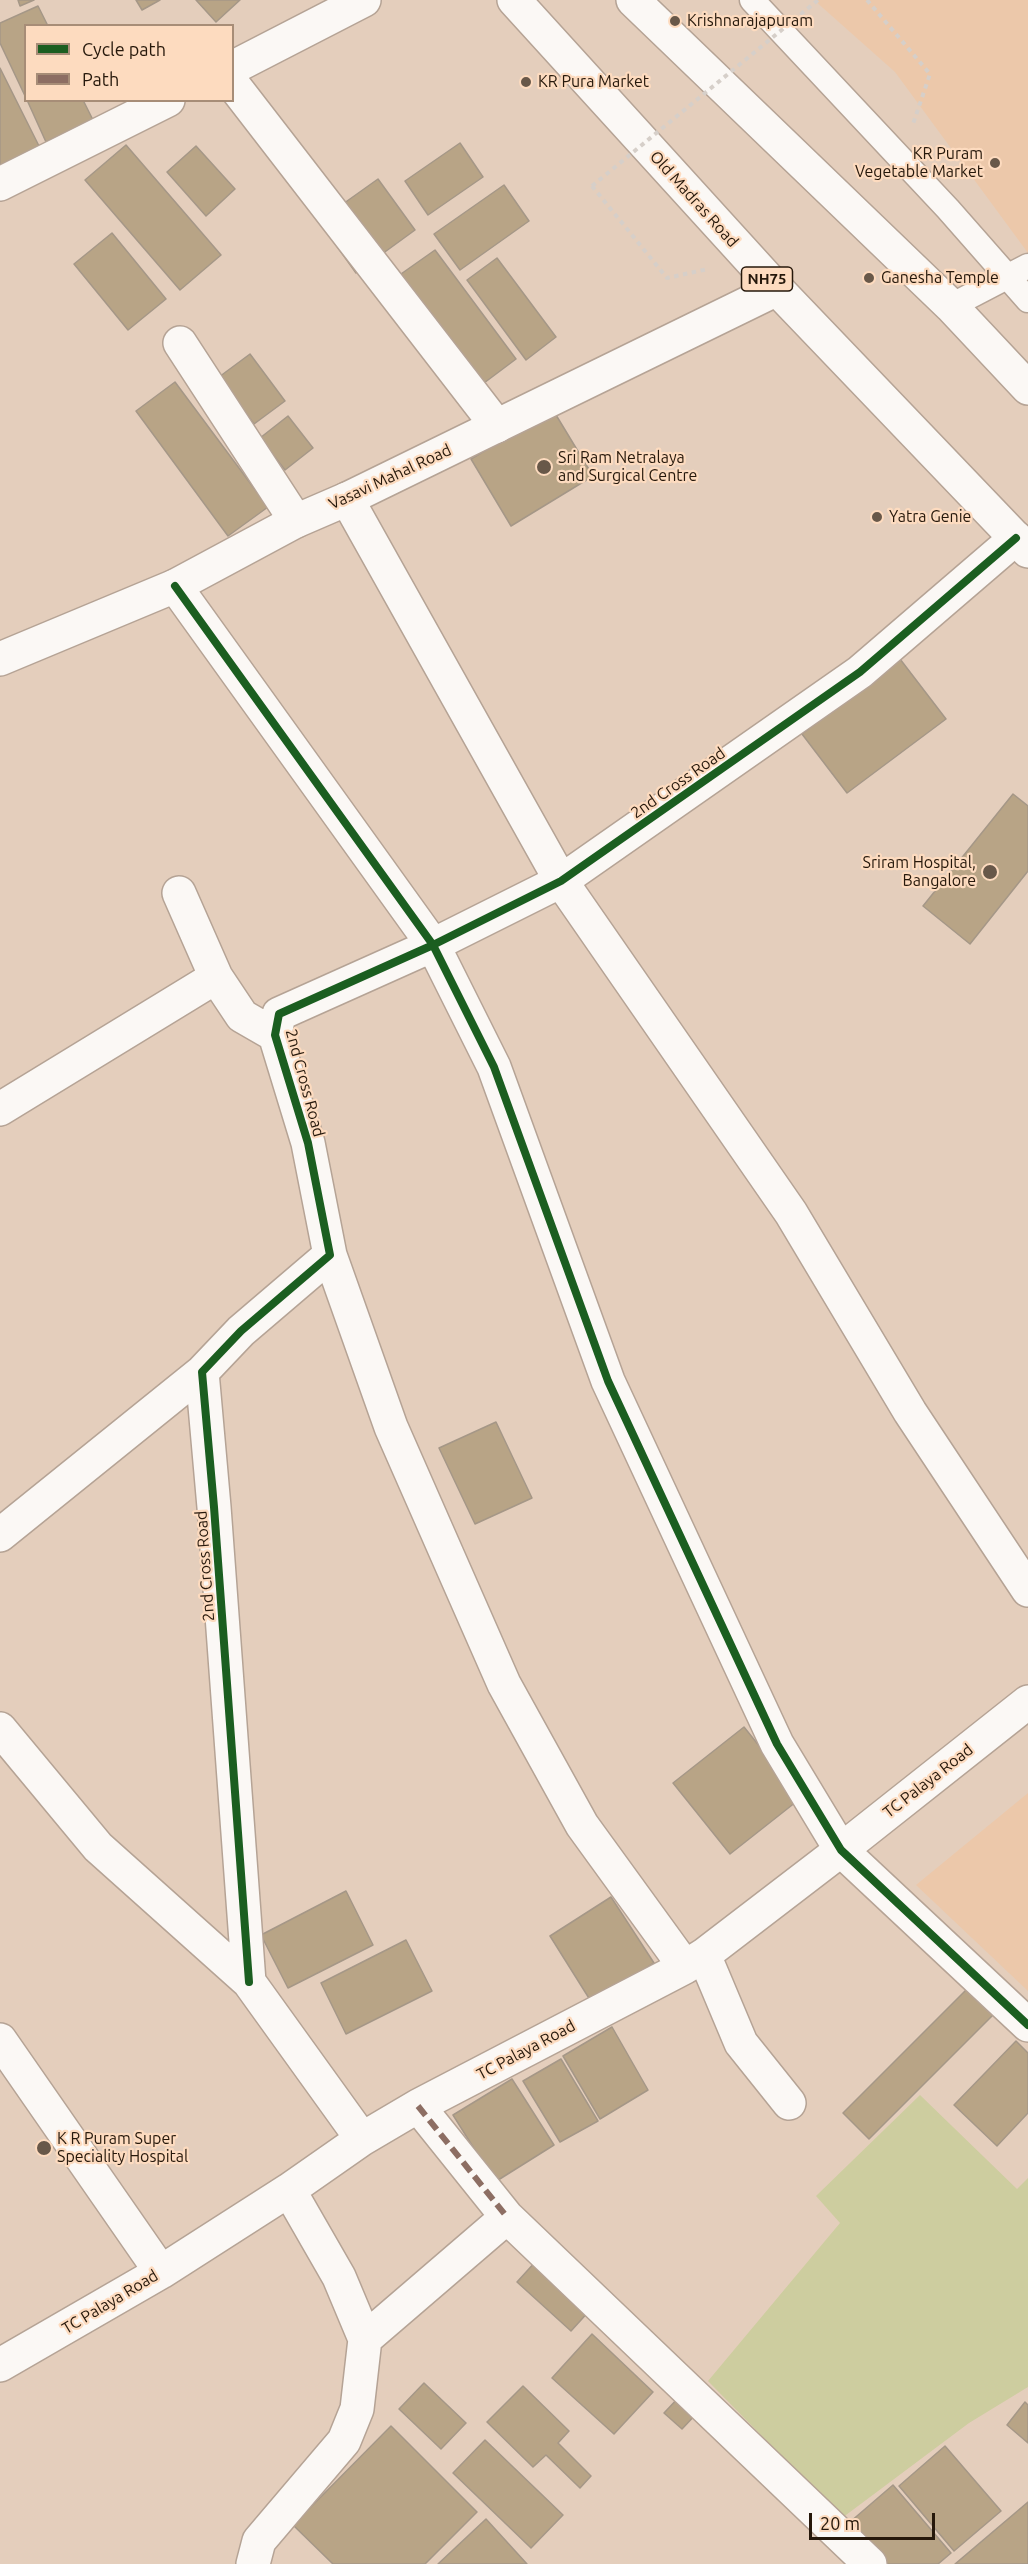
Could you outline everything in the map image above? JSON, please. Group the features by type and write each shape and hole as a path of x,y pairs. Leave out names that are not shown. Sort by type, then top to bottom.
{"main road":[{"path":"234,67 364,0"},
{"name":"Old Madras Road","path":"514,0 750,261 1022,544"},
{"path":"633,0 951,306 1028,388"},
{"path":"234,86 497,426"},
{"path":"0,184 164,102"},
{"name":"Vasavi Mahal Road","path":"0,659 175,586 296,521 347,499 777,289"},
{"path":"180,343 296,521"},
{"path":"347,499 561,881 791,1213 910,1412 1028,1590"},
{"name":"2nd Cross Road","path":"789,2103 741,2043 694,1961 582,1825 504,1684 391,1427 330,1255 308,1143 275,1035 279,1014 433,945 561,881 860,672 1022,544"},
{"path":"175,586 433,945 494,1066 608,1381 777,1744 841,1850 1028,2025"},
{"path":"179,893 216,977 242,1016 275,1035"},
{"path":"0,1109 216,977"},
{"path":"0,1535 202,1372 241,1331 330,1255"},
{"name":"2nd Cross Road","path":"202,1372 249,1982"},
{"name":"TC Palaya Road","path":"0,2366 161,2272 289,2190 362,2139 418,2106 694,1961 841,1850 1028,1702"},
{"path":"0,1729 98,1847 249,1982 362,2139"},
{"path":"0,2040 161,2272"},
{"path":"418,2106 507,2217 870,2564"},
{"path":"253,2564 259,2541 344,2441 357,2409 365,2339 339,2277 289,2190"},
{"path":"365,2339 507,2217"}],"lane":[{"path":"752,0 901,159 1018,271 1028,300"},
{"path":"951,306 1018,271"}],"path":[{"path":"750,261 667,278 592,186 818,0"},
{"path":"867,0 930,74 901,159"}],"shaded area":[{"name":"KR Puram Vegetable Market","path":"814,0 1028,0 1028,253 895,72"},
{"path":"1028,1793 1028,1991 916,1885"}],"green space":[{"path":"920,2095 1017,2189 1028,2178 1028,2387 969,2423 842,2518 708,2381 840,2223 816,2196"}],"building":[{"path":"18,0 34,0 20,6"},
{"path":"136,0 160,0 142,10"},
{"path":"196,0 240,0 216,22"},
{"path":"38,6 47,24 24,24 24,94 0,43 0,23"},
{"path":"0,68 39,146 0,166"},
{"path":"28,102 84,102 93,120 46,142"},
{"path":"460,143 483,177 428,215 405,181"},
{"path":"126,145 221,255 180,290 85,180"},
{"path":"196,146 235,189 206,216 167,172"},
{"path":"378,179 415,230 356,273 319,221"},
{"path":"504,185 529,221 460,270 434,234"},
{"path":"112,233 166,299 128,330 74,264"},
{"path":"435,250 516,359 472,392 391,281"},
{"path":"497,258 556,337 526,360 467,280"},
{"path":"250,354 285,401 254,424 219,377"},
{"path":"175,382 268,507 228,536 136,411"},
{"path":"553,410 593,476 511,526 471,459"},
{"path":"288,416 313,448 285,470 260,438"},
{"path":"900,659 946,719 847,793 802,734"},
{"path":"1013,794 1028,806 1028,871 970,944 923,906"},
{"path":"496,1422 532,1498 475,1524 439,1448"},
{"path":"744,1727 801,1798 730,1854 673,1783"},
{"path":"346,1891 373,1945 288,1988 261,1935"},
{"path":"611,1897 654,1963 592,2003 550,1936"},
{"path":"406,1940 432,1991 346,2034 321,1983"},
{"path":"969,1987 995,2013 869,2139 843,2113"},
{"path":"612,2027 648,2090 600,2119 563,2056"},
{"path":"1016,2041 1028,2053 1028,2113 997,2146 954,2105"},
{"path":"561,2059 598,2121 560,2142 523,2081"},
{"path":"512,2079 554,2145 495,2182 453,2115"},
{"path":"537,2260 591,2309 571,2331 517,2282"},
{"path":"592,2334 653,2392 614,2434 552,2378"},
{"path":"424,2383 466,2423 441,2449 399,2409"},
{"path":"523,2386 569,2431 558,2443 591,2476 580,2488 546,2455 533,2467 487,2422"},
{"path":"680,2396 698,2412 682,2429 664,2413"},
{"path":"1025,2402 1028,2405 1028,2443 1007,2425"},
{"path":"391,2426 477,2512 425,2564 333,2564 293,2525"},
{"path":"485,2440 563,2515 531,2548 453,2473"},
{"path":"945,2446 1001,2511 954,2551 899,2486"},
{"path":"893,2485 951,2553 938,2564 885,2564 850,2522"},
{"path":"1028,2502 1028,2564 955,2564"},
{"path":"486,2519 527,2564 438,2564"}],"marked path":[{"path":"418,2106 507,2217"}],"cycle path":[{"path":"249,1982 202,1372 241,1331 330,1255 308,1143 275,1035 279,1014 433,945 561,881 860,672 1016,538"},
{"path":"175,586 433,945 494,1067 608,1381 777,1744 841,1850 1028,2025"}],"place":[{"name":"Krishnarajapuram","path":"675,21"},
{"name":"KR Pura Market","path":"526,82"},
{"name":"KR Puram Vegetable Market","path":"995,163"},
{"name":"Ganesha Temple","path":"869,278"},
{"name":"Sri Ram Netralaya and Surgical Centre","path":"544,467"},
{"name":"Yatra Genie","path":"877,517"},
{"name":"Sriram Hospital, Bangalore","path":"990,872"},
{"name":"K R Puram Super Speciality Hospital","path":"44,2148"}]}
